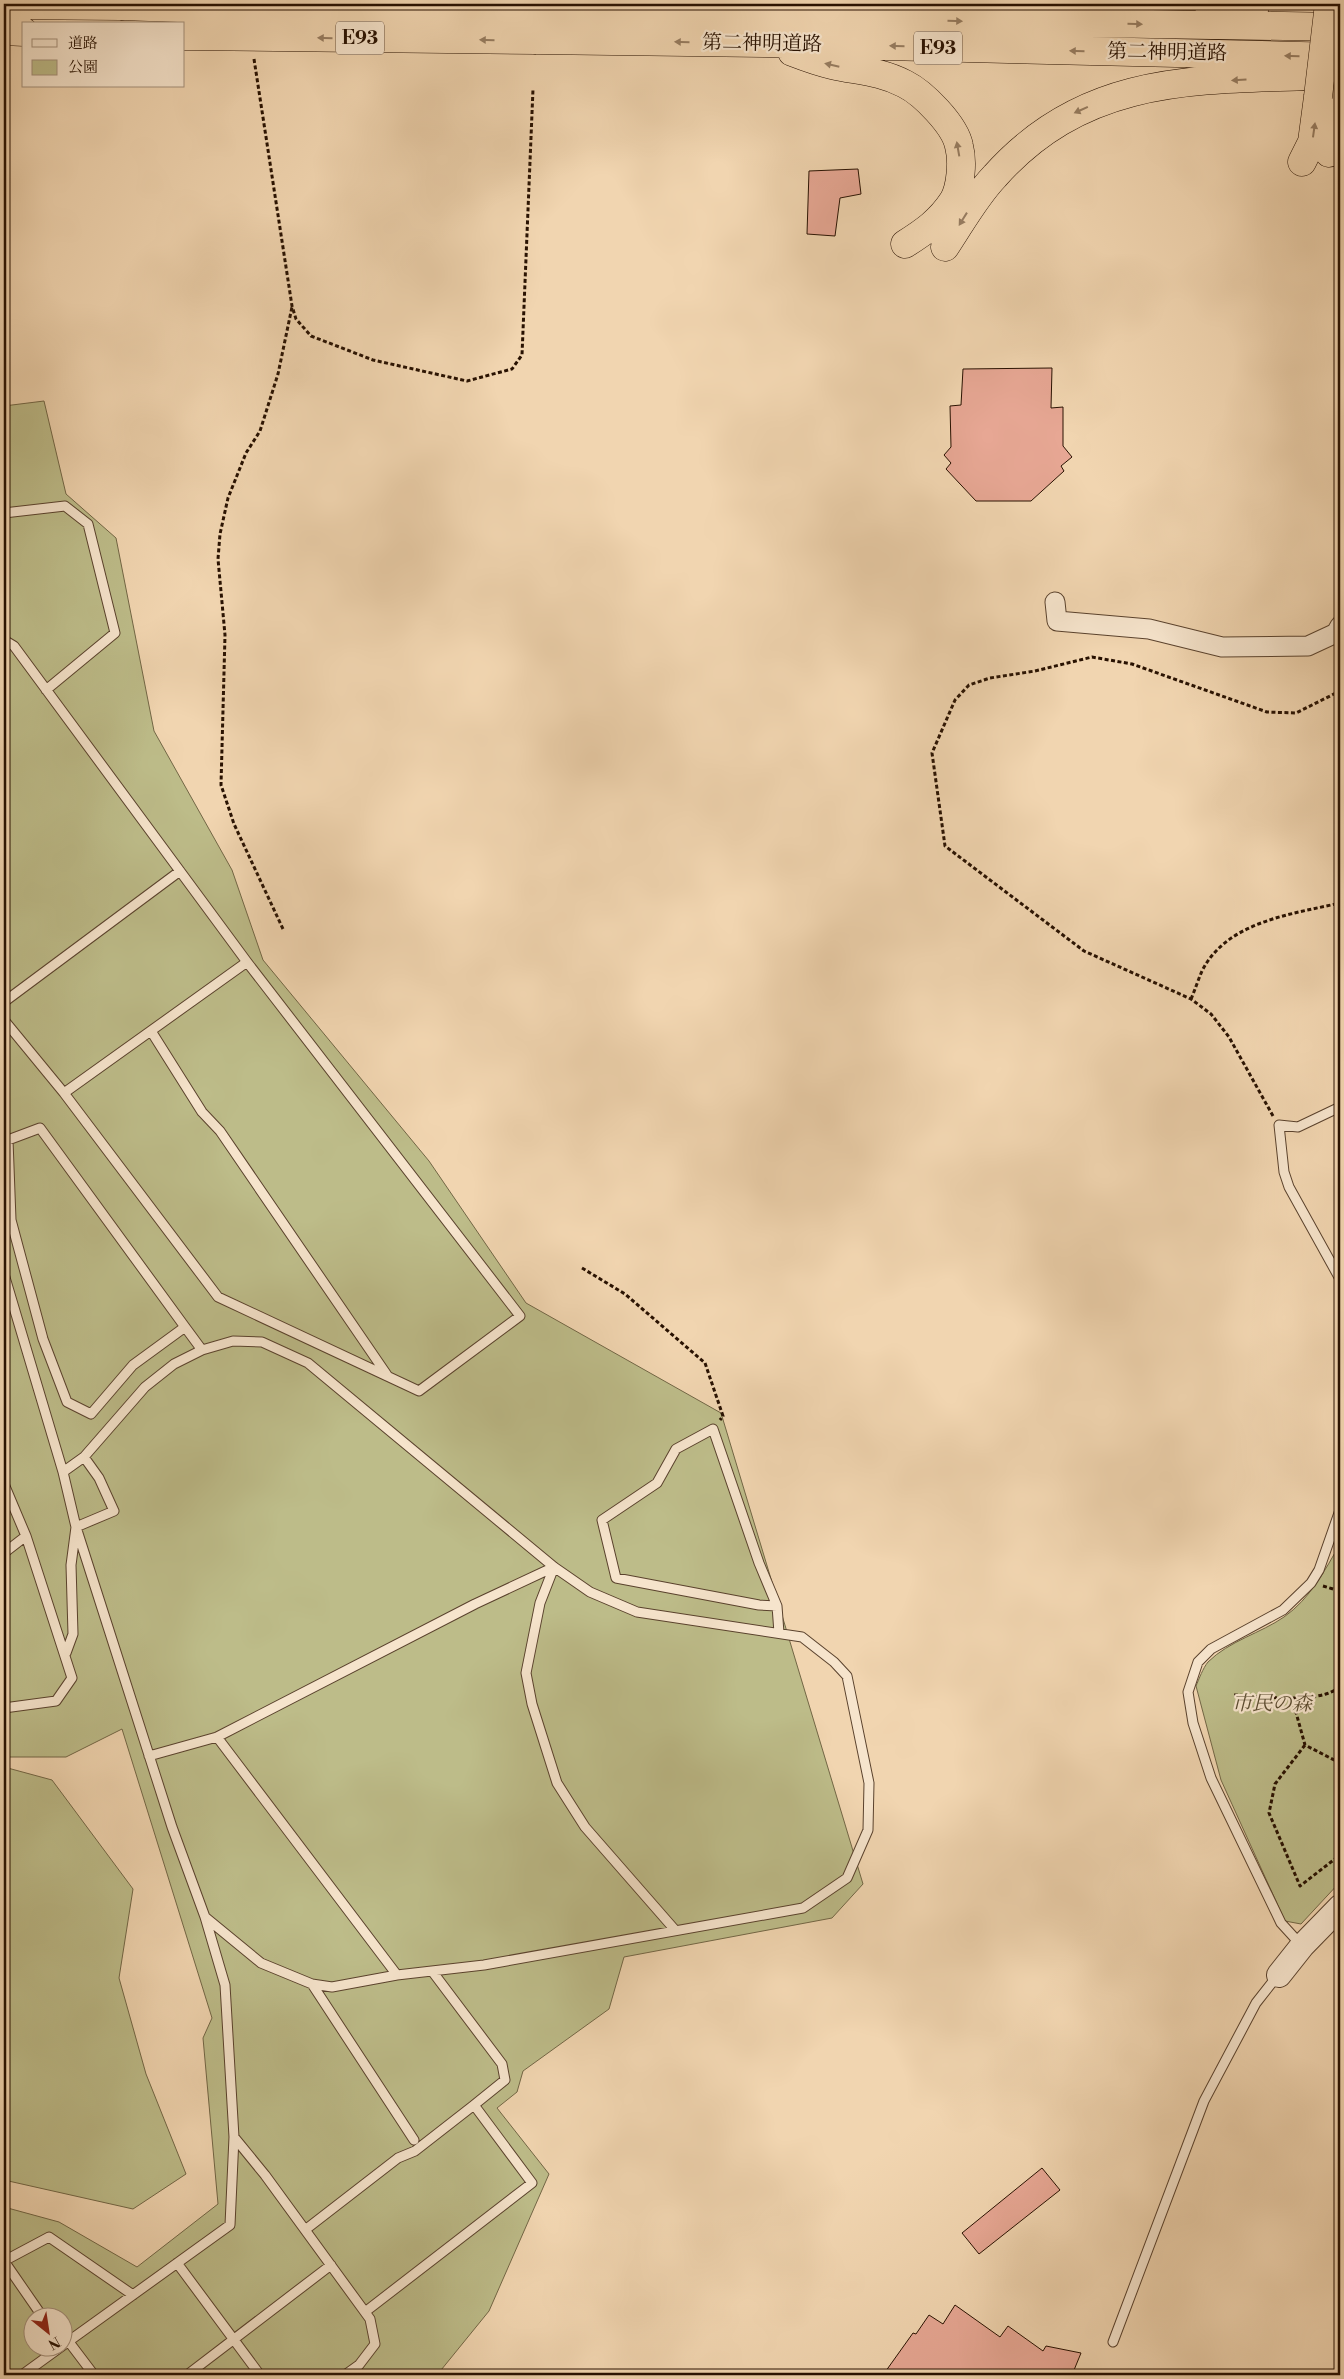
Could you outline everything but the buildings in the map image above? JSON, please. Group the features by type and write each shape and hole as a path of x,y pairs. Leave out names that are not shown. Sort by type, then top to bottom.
{"highway":[{"name":"第二神明道路","path":"4,4 294,12 763,43 1340,57"},
{"path":"294,12 477,4"},
{"path":"1208,4 1253,10 1307,26"},
{"path":"1329,153 1334,89 1330,4"},
{"name":"第二神明道路","path":"185,36 538,27 1340,27"},
{"path":"4,31 22,32"},
{"path":"763,43 831,65 877,72 907,84 928,101 946,122 959,145 960,174 954,200 934,225 905,244"},
{"path":"945,247 973,204 995,175 1016,155 1064,117 1096,103 1132,91 1173,83 1334,89"},
{"path":"1302,162 1334,89"}],"street":[{"path":"1055,602 1057,621 1149,629 1222,647 1308,646 1336,633 1340,626"},
{"path":"1279,1975 1302,1946 1340,1907"}],"lane":[{"path":"4,513 65,506 88,524 115,633 46,690"},
{"path":"4,640 14,646 247,962 520,1316 419,1391 218,1297 64,1093 4,1020"},
{"path":"4,1002 180,872"},
{"path":"64,1093 247,962"},
{"path":"151,1031 202,1112 220,1131 388,1377"},
{"path":"1340,1107 1298,1127 1279,1125 1284,1172 1288,1187 1340,1279"},
{"path":"185,1327 133,1365 91,1414 68,1402 43,1339 12,1220 8,1140 40,1128 202,1350"},
{"path":"4,1274 63,1472 76,1527 149,1756 205,1917 225,1985 234,2138 230,2225 72,2337"},
{"path":"63,1472 84,1457 145,1387 174,1364 202,1350 233,1341 262,1342 308,1363 554,1567 590,1592 637,1612 802,1637 834,1662 847,1676 869,1783 868,1830 847,1878 803,1908 484,1965 397,1975 332,1987 312,1984 260,1963 205,1917"},
{"path":"777,1606 759,1605 616,1578 602,1520 657,1483 676,1449 714,1429 759,1563 777,1606 779,1633"},
{"path":"76,1527 114,1510 98,1478 84,1457"},
{"path":"4,1484 26,1536 66,1653 72,1678 56,1701 4,1708"},
{"path":"1302,1946 1280,1924 1211,1778 1193,1723 1188,1692 1198,1662 1212,1649 1284,1610 1311,1583 1319,1570 1340,1510"},
{"path":"66,1653 73,1634 71,1565 76,1527"},
{"path":"4,1553 26,1536"},
{"path":"149,1756 217,1737 475,1604 554,1567"},
{"path":"554,1567 540,1603 526,1673 532,1704 557,1783 585,1827 675,1930"},
{"path":"217,1737 397,1975"},
{"path":"305,2230 398,2158 415,2150 505,2080 502,2064 432,1971"},
{"path":"1113,2342 1204,2101 1256,2003 1279,1975"},
{"path":"312,1984 414,2140"},
{"path":"365,2312 532,2183 474,2105"},
{"path":"234,2138 265,2175 370,2319 376,2344 359,2365 345,2375"},
{"path":"35,2306 4,2261 49,2237 133,2295"},
{"path":"177,2263 260,2375"},
{"path":"187,2375 331,2265"},
{"path":"72,2352 94,2375"},
{"path":"22,2375 47,2356"}],"path":[{"path":"253,56 292,306 296,319 311,336 373,360 467,381 512,369 522,355 533,89"},
{"path":"283,929 234,824 221,785 225,635 218,558 220,534 228,498 246,453 260,430 278,374 292,306"},
{"path":"1279,1125 1229,1037 1211,1014 1191,1000 1084,952 945,846 932,753 955,700 969,685 990,678 1035,671 1092,657 1132,664 1267,712 1296,713 1340,692"},
{"path":"1191,1000 1203,969 1224,943 1265,920 1340,904"},
{"path":"582,1268 625,1294 705,1363 723,1416 714,1429"},
{"path":"1234,1694 1292,1698 1325,1694 1340,1686"},
{"path":"1292,1698 1305,1745 1340,1763"},
{"path":"1305,1745 1276,1784 1269,1813 1300,1886 1340,1855"}],"green space":[{"path":"44,401 66,494 116,538 154,731 232,870 263,960 429,1161 526,1303 721,1413 863,1884 832,1918 624,1957 609,2009 523,2071 517,2092 497,2108 549,2174 489,2311 437,2375 4,2375 4,2207 59,2222 137,2267 218,2204 203,2038 212,2018 122,1729 66,1757 4,1757 4,406"},
{"name":"市民の森","path":"1340,1544 1340,1882 1301,1924 1285,1921 1221,1780 1196,1686 1206,1664 1216,1655 1225,1648 1275,1623 1302,1602 1316,1584"},
{"path":"4,1767 52,1780 133,1889 119,1978 146,2074 186,2174 133,2209 4,2180"}]}
